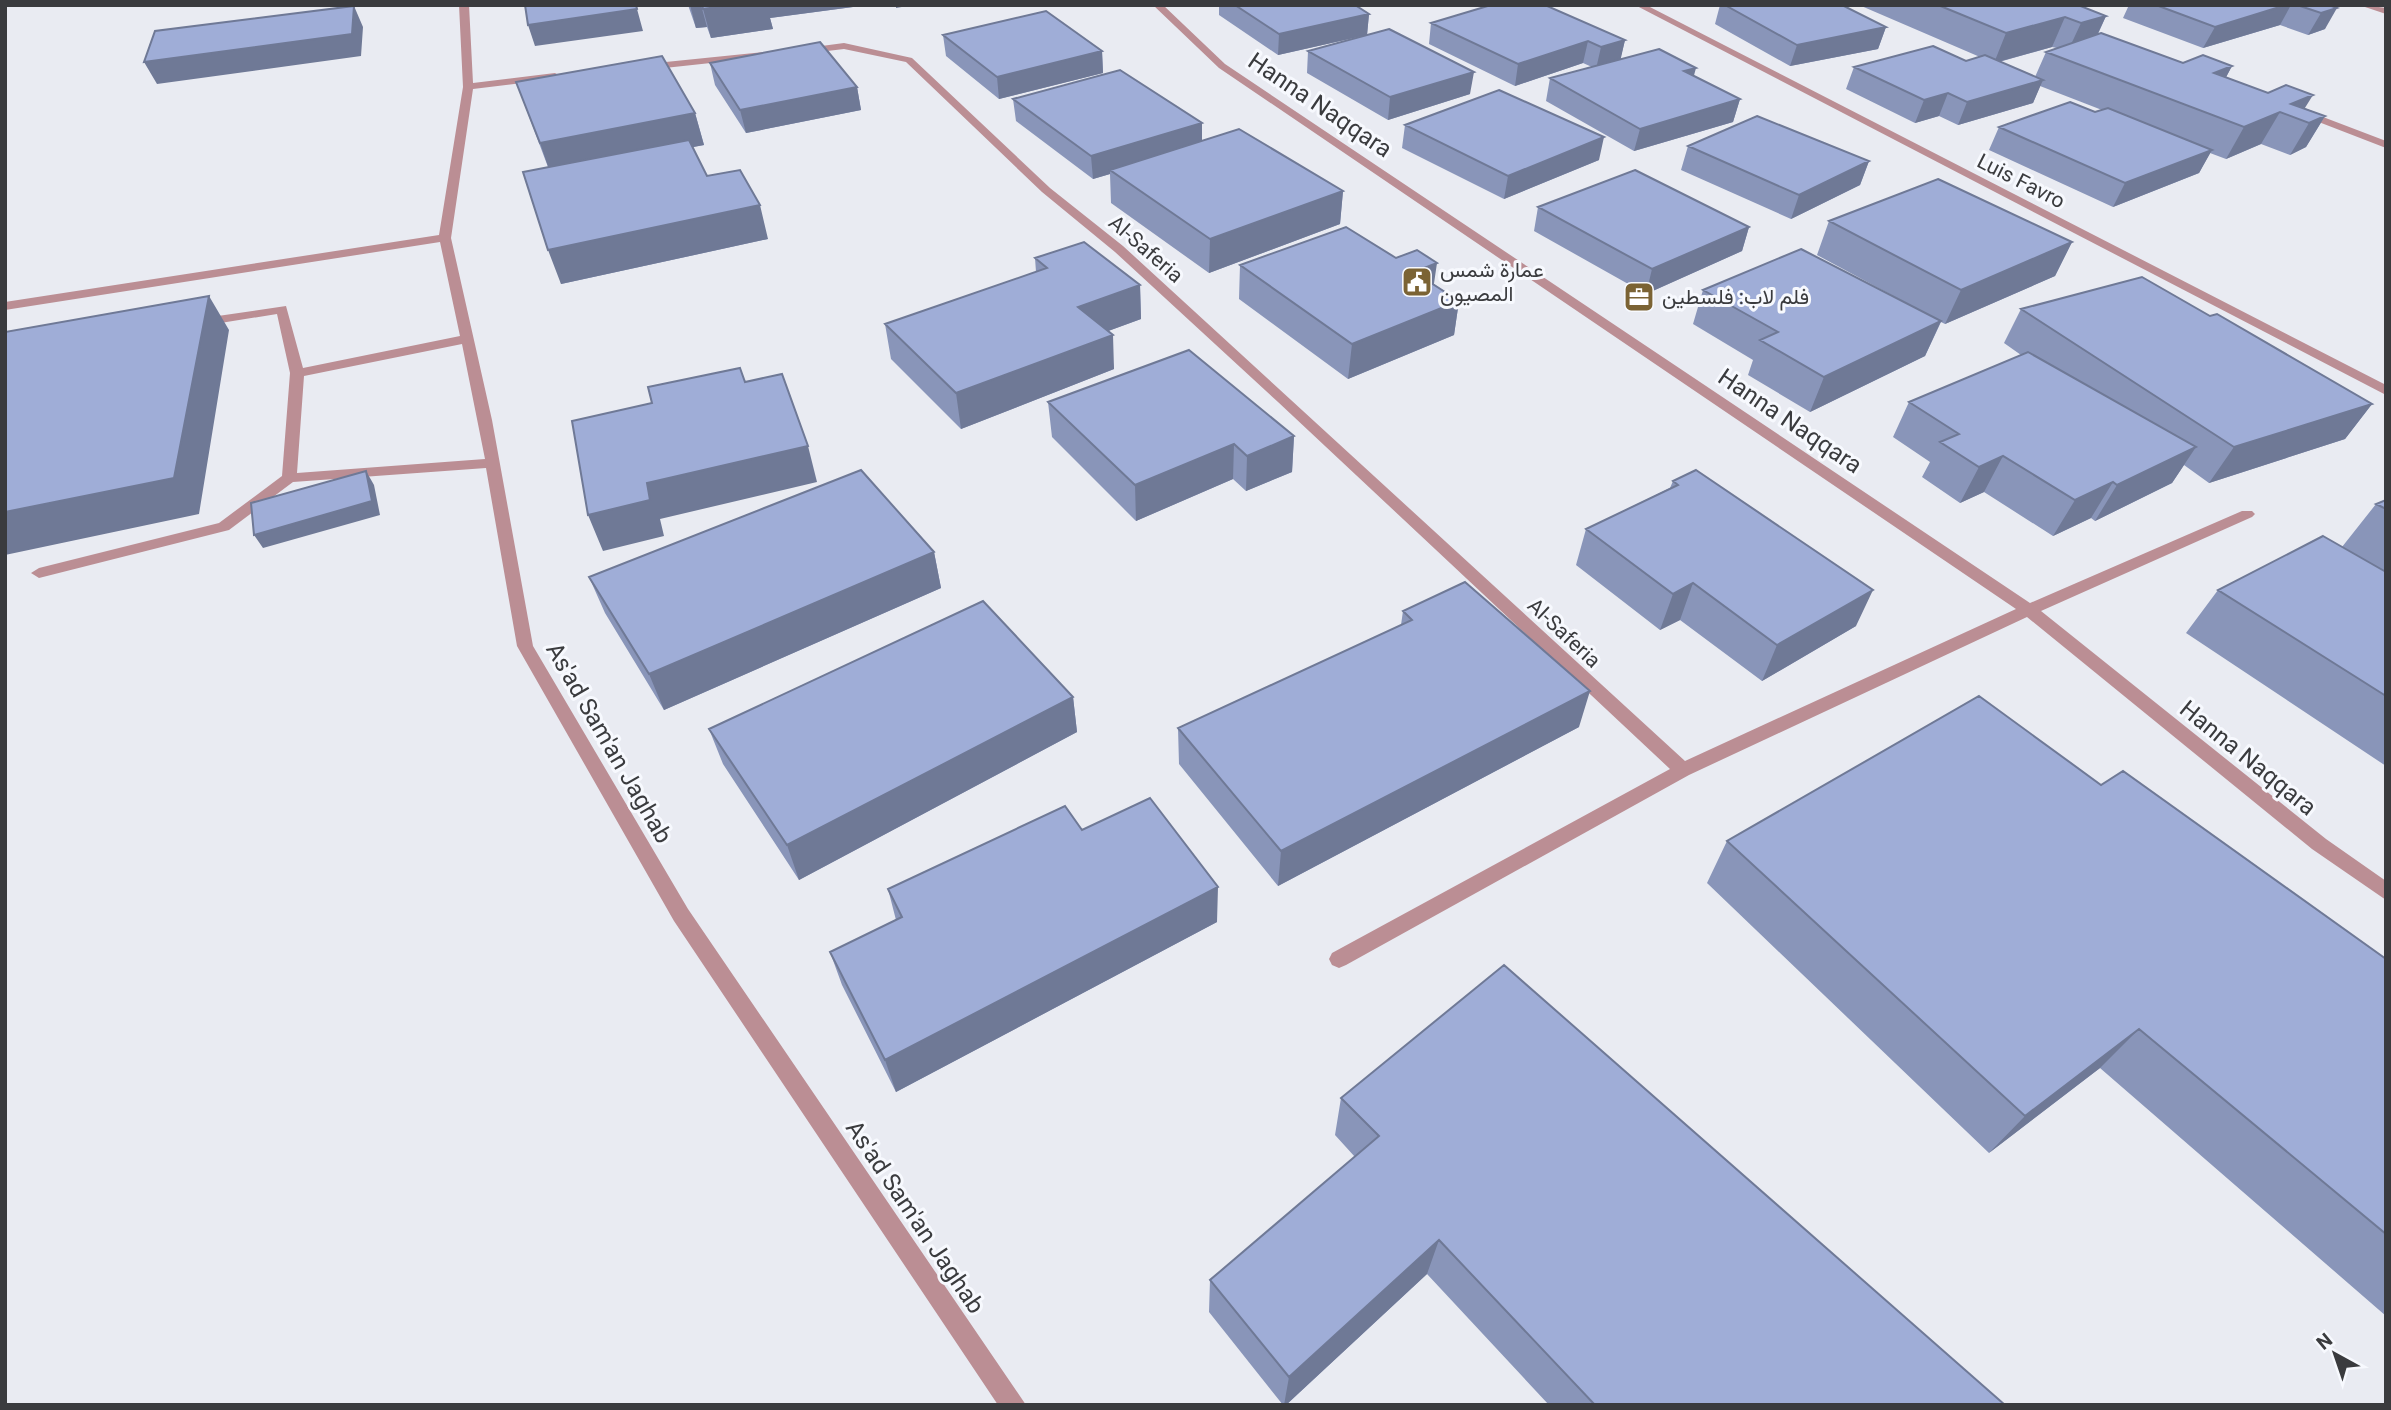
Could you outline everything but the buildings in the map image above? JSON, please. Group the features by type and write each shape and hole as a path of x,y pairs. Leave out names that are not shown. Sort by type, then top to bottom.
{"street":[{"name":"As'ad Sam'an Jaghab","path":"464,5 468,87 445,238 493,463 525,646 681,915 1013,1405"},
{"name":"Hanna Naqqara","path":"1157,5 1222,66 2029,610 2319,844 2386,892"},
{"name":"Luis Favro","path":"1639,5 2386,391"},
{"path":"2368,5 2386,11"},
{"name":"Al-Saferia","path":"634,68 844,46 909,60 1046,190 1119,248 1273,389 1683,770"},
{"path":"468,87 569,75"},
{"path":"2296,110 2386,145"},
{"path":"5,306 445,238"},
{"path":"188,324 282,309 297,373 289,478"},
{"path":"297,373 467,339"},
{"path":"39,573 224,527 289,478 493,463"},
{"path":"1339,958 1683,770 2029,610 2247,514"}],"place":[{"name":"عمارة شمس المصيون","path":"1417,282"},
{"name":"فلم لاب: فلسطين","path":"1639,297"}]}
